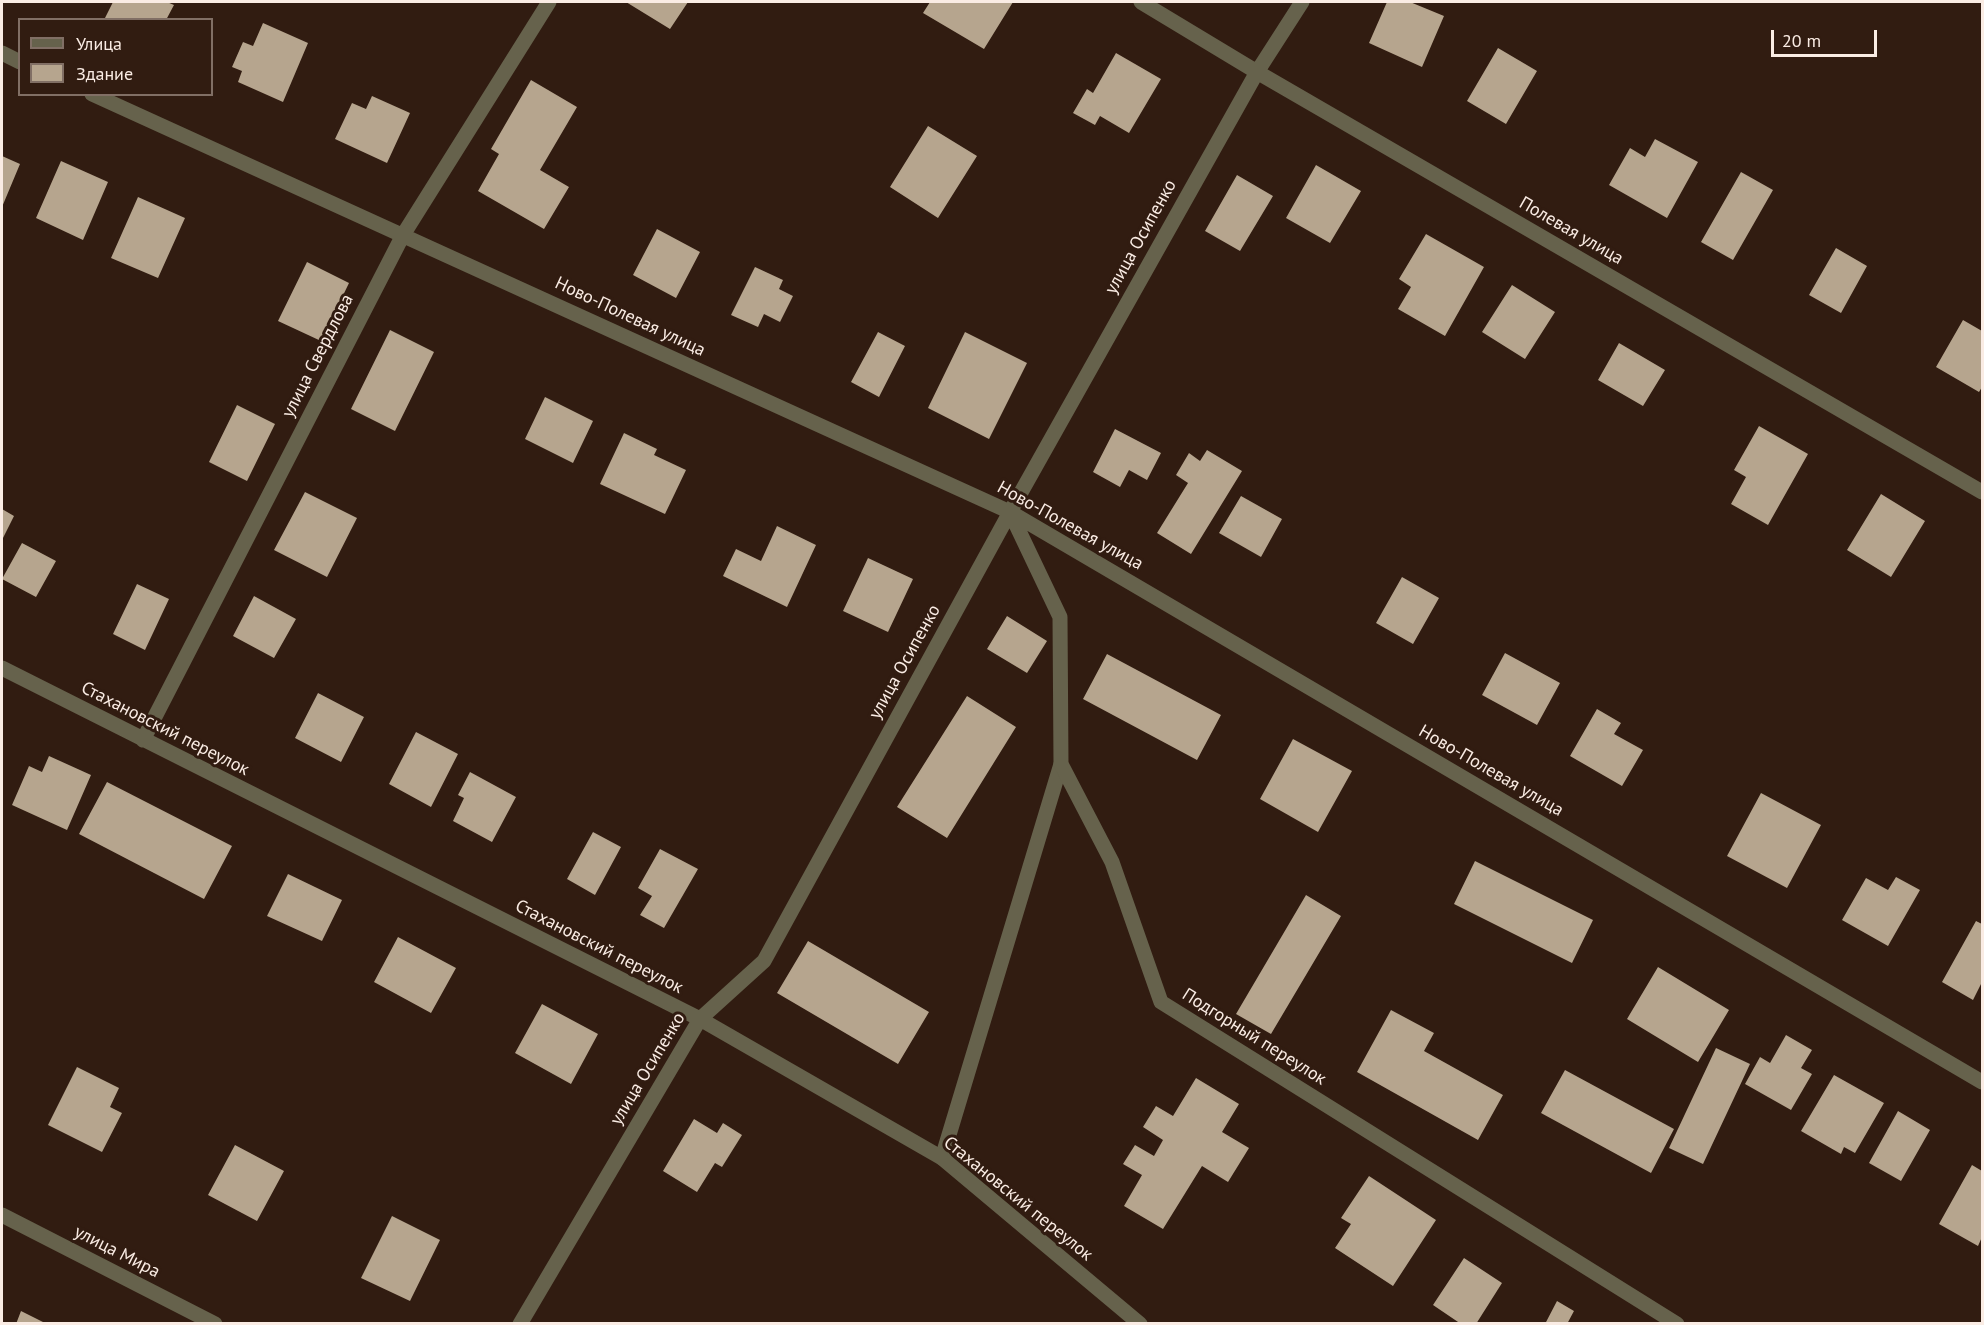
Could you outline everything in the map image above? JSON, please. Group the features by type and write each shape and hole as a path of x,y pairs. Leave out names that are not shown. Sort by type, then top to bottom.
{"street":[{"name":"улица Свердлова","path":"143,740 403,235 549,2"},
{"name":"Полевая улица","path":"1141,2 1257,72 1983,492"},
{"name":"улица Осипенко","path":"520,1323 700,1019 764,961 1010,512 1257,72 1302,2"},
{"path":"2,53 18,61"},
{"name":"Ново-Полевая улица","path":"96,96 1010,512 1983,1082"},
{"name":"Подгорный переулок","path":"1010,512 1060,617 1061,764 1112,862 1161,1002 1677,1323"},
{"name":"Стахановский переулок","path":"2,668 700,1019 942,1158 1140,1323"},
{"path":"942,1158 1061,764"},
{"name":"улица Мира","path":"2,1215 215,1323"}],"building":[{"path":"113,2 167,2 174,5 167,18 105,18"},
{"path":"626,2 688,2 670,29"},
{"path":"930,2 1013,2 984,49 923,13"},
{"path":"1387,2 1410,2 1444,16 1422,67 1369,43"},
{"path":"263,23 308,43 283,102 238,82 242,71 232,67 243,42 253,46"},
{"path":"1498,48 1537,71 1506,124 1467,101"},
{"path":"1116,53 1161,79 1129,133 1100,116 1095,125 1073,113 1087,89 1093,93"},
{"path":"531,80 577,107 540,170 569,187 544,229 478,191 499,154 491,149"},
{"path":"372,96 410,113 387,163 335,139 352,103 366,109"},
{"path":"928,126 977,156 938,218 890,187"},
{"path":"1655,139 1698,162 1667,218 1609,185 1630,148 1645,157"},
{"path":"2,156 20,164 2,207"},
{"path":"61,161 108,182 83,240 36,218"},
{"path":"1316,165 1361,191 1330,243 1286,218"},
{"path":"1741,172 1773,190 1733,260 1701,242"},
{"path":"1237,175 1273,196 1240,251 1205,231"},
{"path":"138,197 185,218 158,278 111,258"},
{"path":"657,229 700,252 676,298 633,275"},
{"path":"1426,234 1484,267 1445,336 1398,309 1411,287 1399,279"},
{"path":"1836,248 1867,266 1841,313 1809,295"},
{"path":"307,262 349,283 321,341 278,321"},
{"path":"755,267 783,280 779,289 793,296 780,322 764,314 758,327 731,315"},
{"path":"1512,285 1555,312 1525,359 1482,332"},
{"path":"1963,320 1982,331 1982,387 1979,392 1936,367"},
{"path":"390,330 434,352 395,431 351,409"},
{"path":"878,332 905,346 879,397 851,382"},
{"path":"965,332 1027,363 989,439 928,408"},
{"path":"1619,343 1665,370 1643,406 1598,380"},
{"path":"545,397 593,421 573,463 525,439"},
{"path":"237,405 275,424 247,481 209,462"},
{"path":"1759,426 1808,454 1768,525 1731,504 1746,477 1734,470"},
{"path":"1115,429 1161,453 1147,480 1129,470 1120,487 1093,472"},
{"path":"624,433 657,449 654,455 686,470 665,514 600,484"},
{"path":"1207,450 1242,471 1191,554 1157,533 1188,483 1176,475 1189,453 1200,461"},
{"path":"305,492 357,518 327,577 274,550"},
{"path":"1881,494 1925,521 1891,577 1847,550"},
{"path":"1241,496 1282,519 1261,557 1219,533"},
{"path":"2,509 14,516 2,540"},
{"path":"777,526 816,545 787,607 723,576 736,549 761,561"},
{"path":"22,543 56,561 36,597 2,579"},
{"path":"868,558 913,579 888,632 843,611"},
{"path":"1402,577 1439,598 1413,644 1376,623"},
{"path":"137,584 169,599 145,650 113,634"},
{"path":"254,596 296,619 274,658 233,636"},
{"path":"1007,616 1047,641 1027,673 987,649"},
{"path":"1505,653 1560,683 1537,725 1482,695"},
{"path":"1107,654 1221,715 1197,760 1083,699"},
{"path":"318,693 364,717 341,762 295,738"},
{"path":"967,696 1016,727 947,838 897,807"},
{"path":"1597,709 1621,723 1614,734 1643,750 1622,786 1570,756"},
{"path":"416,732 458,754 431,807 389,784"},
{"path":"1293,739 1352,771 1318,832 1260,799"},
{"path":"49,756 91,775 67,830 12,805 29,766 42,772"},
{"path":"470,772 516,797 492,842 453,821 464,798 458,795"},
{"path":"107,782 232,846 204,899 79,834"},
{"path":"1761,793 1821,825 1787,888 1727,856"},
{"path":"593,832 621,847 595,895 567,879"},
{"path":"660,849 698,869 664,928 640,915 652,896 638,888"},
{"path":"1475,861 1593,920 1572,963 1454,904"},
{"path":"288,874 342,900 322,941 267,916"},
{"path":"1896,877 1920,890 1888,946 1842,920 1866,878 1888,890"},
{"path":"1306,895 1341,916 1271,1034 1236,1014"},
{"path":"1976,921 1982,924 1982,982 1973,1000 1942,982"},
{"path":"398,937 456,968 431,1013 374,982"},
{"path":"808,941 929,1012 898,1064 777,993"},
{"path":"1658,967 1729,1010 1698,1062 1627,1019"},
{"path":"542,1004 598,1034 571,1084 515,1053"},
{"path":"1391,1010 1434,1033 1424,1051 1503,1095 1478,1140 1357,1072"},
{"path":"1786,1035 1812,1050 1801,1068 1812,1074 1791,1110 1745,1084 1760,1057 1770,1063"},
{"path":"1716,1048 1750,1064 1703,1164 1669,1148"},
{"path":"77,1067 119,1088 110,1107 122,1113 102,1152 48,1125"},
{"path":"1565,1070 1674,1129 1651,1173 1541,1113"},
{"path":"1834,1075 1884,1103 1855,1153 1844,1147 1841,1154 1801,1131"},
{"path":"1196,1078 1239,1104 1222,1132 1249,1148 1228,1182 1202,1166 1163,1229 1124,1206 1142,1175 1123,1164 1135,1145 1154,1156 1163,1140 1143,1127 1156,1106 1173,1116"},
{"path":"1898,1111 1930,1130 1901,1181 1869,1163"},
{"path":"694,1119 717,1133 723,1123 742,1135 722,1167 715,1163 697,1192 663,1171"},
{"path":"235,1145 284,1171 257,1221 208,1195"},
{"path":"1972,1165 1982,1171 1982,1237 1978,1246 1939,1224"},
{"path":"1369,1176 1436,1220 1393,1286 1335,1248 1351,1224 1341,1218"},
{"path":"392,1216 440,1240 410,1301 361,1278"},
{"path":"1464,1258 1502,1283 1476,1324 1461,1324 1433,1305"},
{"path":"1557,1301 1574,1311 1567,1324 1545,1324"},
{"path":"21,1311 47,1324 16,1324"}]}
